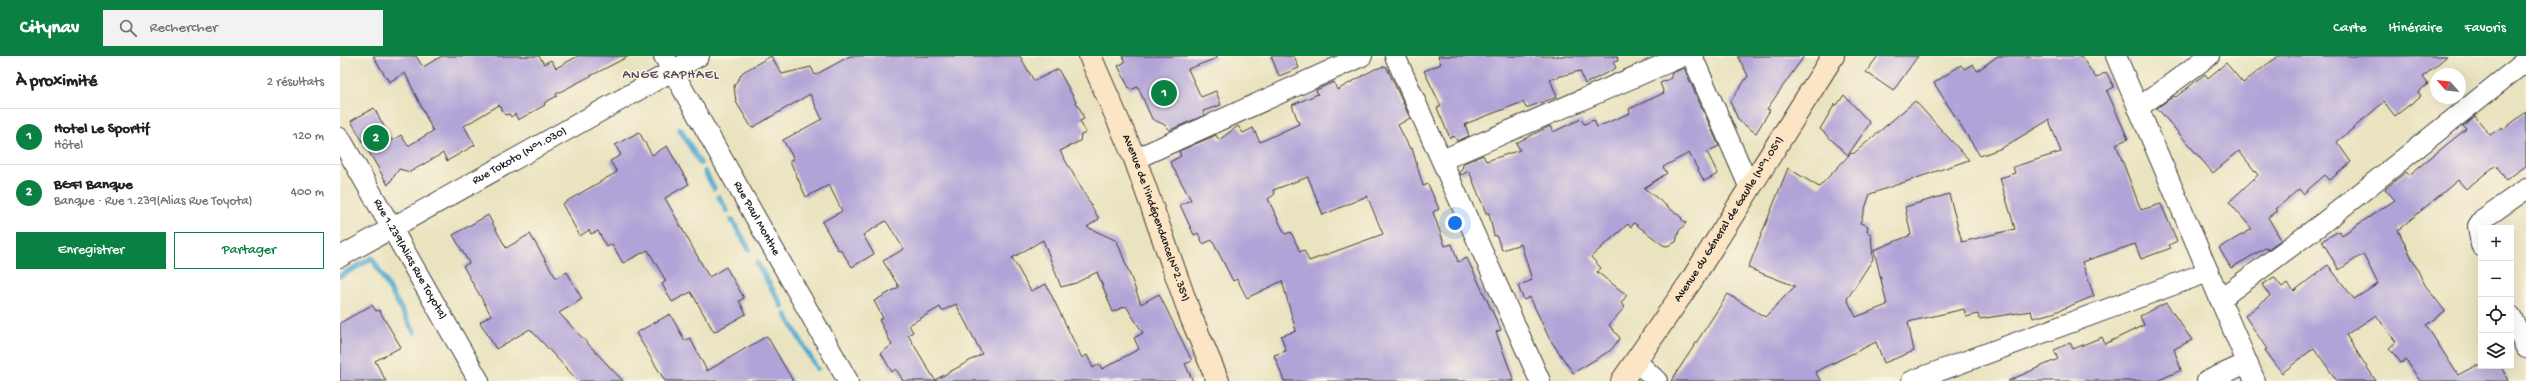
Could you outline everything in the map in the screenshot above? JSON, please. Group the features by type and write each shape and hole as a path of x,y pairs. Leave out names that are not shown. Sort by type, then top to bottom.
{"main road":[{"name":"Avenue de l'indépendance(N°2.351)","path":"1090,56 1135,159 1191,317 1218,381"},
{"name":"Avenue du Géneral de Gaulle (N°1.051)","path":"1622,381 1638,362 1691,281 1749,186 1833,56"}],"street":[{"name":"Rue Tokoto (N°1.030)","path":"340,257 392,228 668,64 699,56"},
{"path":"1135,159 1362,56"},
{"path":"1396,56 1540,381"},
{"path":"1442,160 1683,56"},
{"path":"1692,56 1749,186"},
{"path":"2116,56 2251,372 2207,381"},
{"path":"2138,108 2209,56"},
{"path":"2220,299 2324,222 2526,62"},
{"name":"Rue Paul Monthe","path":"668,64 848,381"},
{"name":"Rue 1.239(Alias Rue Toyota)","path":"340,138 479,381"},
{"path":"2479,225 2483,219 2526,188"},
{"path":"1912,381 2208,272"},
{"path":"2514,322 2526,348"},
{"path":"1638,362 1657,381"}],"building":[{"path":"373,56 416,56 423,67 442,56 539,56 544,64 551,60 556,68 578,56 629,56 556,94 557,96 544,103 545,105 518,120 515,114 511,117 509,114 505,115 499,105 464,126 475,145 447,161 443,153 410,172 399,169 388,185 351,121 374,108 392,141 401,135 408,146 433,131 405,73 389,82"},
{"path":"771,56 782,74 811,67 815,75 850,56 1020,56 1034,81 1058,69 1084,119 1080,121 1086,133 1081,135 1080,141 1060,151 1099,219 1087,227 1117,241 1141,304 1159,294 1192,361 1185,364 1193,381 903,381 896,369 892,372 881,353 892,345 879,320 883,318 874,301 899,287 883,261 904,249 886,221 863,235 874,254 852,267 840,249 838,250 822,222 842,211 829,185 806,197 790,161 794,159 783,140 822,119 810,94 752,128 736,102 734,86 743,72","holes":["1043,240 1061,287 1076,283 1097,272 1113,312 1126,306 1143,333 1134,338 1139,349 1102,369 1099,364 1093,368 1087,355 1082,358 1046,284 1031,291 1012,258","956,304 982,354 935,380 908,335 913,332 909,325 940,307 942,311"]},
{"path":"1122,56 1217,56 1217,58 1188,69 1201,97 1216,91 1221,105 1203,111 1205,115 1170,130 1165,125 1152,119 1138,87 1130,90 1118,66 1125,62"},
{"path":"1271,56 1294,56 1299,68 1279,76"},
{"path":"1438,56 1617,56 1618,61 1613,62 1616,68 1585,84 1580,71 1550,79 1557,97 1526,108 1523,102 1465,124 1469,136 1457,141 1454,136 1450,138 1437,108 1441,106 1424,71 1441,64"},
{"path":"1738,56 1804,56 1767,109 1770,110 1756,133 1739,121 1730,102 1748,76"},
{"path":"1878,56 1918,56 1893,91 1866,72"},
{"path":"1998,56 2081,56 2096,78 2106,72 2114,87 2107,91 2128,139 2116,144 2141,210 2161,204 2177,241 2169,245 2171,248 2141,259 2135,244 2082,262 2094,296 2053,313 2033,318 2031,311 1979,319 1978,314 1966,317 1964,309 1908,322 1914,351 1884,363 1876,342 1815,372 1821,381 1671,381 1728,294 1765,317 1795,286 1748,268 1788,168 1819,187 1851,153 1853,154 1915,101 1969,160 1870,194 1860,223 1868,226 1867,232 1871,234 1873,259 1847,299 1856,317 1887,305 1874,250 1911,235 1905,207 1949,194 1962,242 2015,229 2000,178 2015,173 2013,167 2061,152 2049,120 2002,148 1980,156 1934,83 1961,65 1964,69 1973,64 1977,71"},
{"path":"2278,56 2447,56 2433,68 2430,68 2430,71 2423,77 2428,84 2418,92 2421,96 2395,116 2384,102 2337,142 2351,162 2330,180 2325,175 2303,194 2299,189 2276,209 2278,211 2268,217 2281,240 2268,249 2267,247 2231,268 2219,248 2252,229 2229,202 2258,175 2239,151 2213,173 2157,108 2174,96 2176,97 2205,74 2208,78 2226,63 2243,83"},
{"path":"1386,66 1410,118 1398,125 1410,149 1412,148 1423,186 1428,184 1439,209 1433,212 1445,246 1452,244 1458,262 1467,258 1501,330 1496,332 1514,381 1284,381 1274,355 1286,351 1281,336 1296,331 1282,281 1247,298 1237,279 1233,281 1212,240 1203,244 1198,233 1194,235 1180,205 1191,200 1170,162 1181,156 1179,151 1216,135 1219,140 1238,126 1243,133 1253,128 1260,142 1299,124 1292,105 1318,94 1316,90 1334,82 1337,90 1375,69","holes":["1308,177 1323,215 1367,196 1383,234 1309,261 1304,250 1300,252 1291,232 1285,234 1268,199 1275,194 1273,190"]},
{"path":"1684,68 1719,146 1707,152 1718,174 1704,181 1689,153 1663,167 1667,173 1644,188 1682,218 1681,219 1686,223 1679,231 1676,242 1667,246 1663,245 1634,223 1631,227 1628,224 1591,257 1601,268 1597,272 1627,295 1621,303 1625,307 1609,325 1620,338 1611,350 1573,373 1549,338 1530,297 1524,300 1518,286 1532,280 1521,244 1502,250 1496,235 1494,236 1489,213 1486,213 1469,171 1461,175 1460,173 1464,163 1483,155 1486,161 1520,150 1516,143 1550,126 1553,132 1581,119 1584,124 1594,120 1597,127 1630,113 1629,109 1664,93 1660,83 1670,79 1672,73"},
{"path":"1844,95 1870,123 1848,155 1820,129 1835,104 1837,105"},
{"path":"2526,112 2526,166 2506,180 2496,165 2466,189 2458,180 2398,230 2425,285 2445,311 2426,325 2458,375 2475,366 2478,366 2478,369 2502,369 2508,381 2420,381 2406,360 2401,363 2389,348 2396,342 2376,315 2346,335 2376,381 2337,381 2314,348 2282,373 2265,350 2267,349 2245,316 2270,296 2262,285 2274,277 2282,287 2287,283 2294,291 2328,265 2354,299 2378,284 2363,254 2339,270 2322,241 2339,231 2342,235 2395,200 2385,189 2406,172 2409,175 2466,129 2463,126 2475,116 2490,135 2502,127 2504,129"},
{"path":"639,132 652,155 667,146 689,184 665,198 709,277 726,267 744,298 739,301 746,314 714,332 691,292 672,302 662,284 666,281 648,250 623,263 612,244 607,247 598,231 591,234 589,230 580,236 562,204 617,172 610,161 621,155 615,145"},
{"path":"488,215 506,248 530,234 556,278 567,272 582,299 559,313 623,381 578,381 530,329 496,349 480,322 491,315 463,266 469,263 453,235"},
{"path":"2166,303 2192,340 2174,349 2181,370 2157,381 2008,381 2058,359 2054,350 2070,343 2073,349 2102,337 2105,344 2144,325 2140,316"},
{"path":"372,305 376,311 379,310 401,347 375,361 386,381 340,381 340,323"},
{"path":"670,314 685,341 690,338 707,371 767,336 793,381 665,381 636,333"}],"waterway":[{"path":"680,129 700,163"},
{"path":"705,172 714,188"},
{"path":"719,197 727,211"},
{"path":"732,220 749,249"},
{"path":"340,276 372,258 414,332"},
{"path":"757,263 782,306"},
{"path":"786,315 817,369"}],"place":[{"name":"Hotel Le Sportif","path":"1164,93"},
{"name":"BGFI Banque","path":"376,138"}],"district":[{"name":"ANGE RAPHAEL","path":"671,75"}]}
